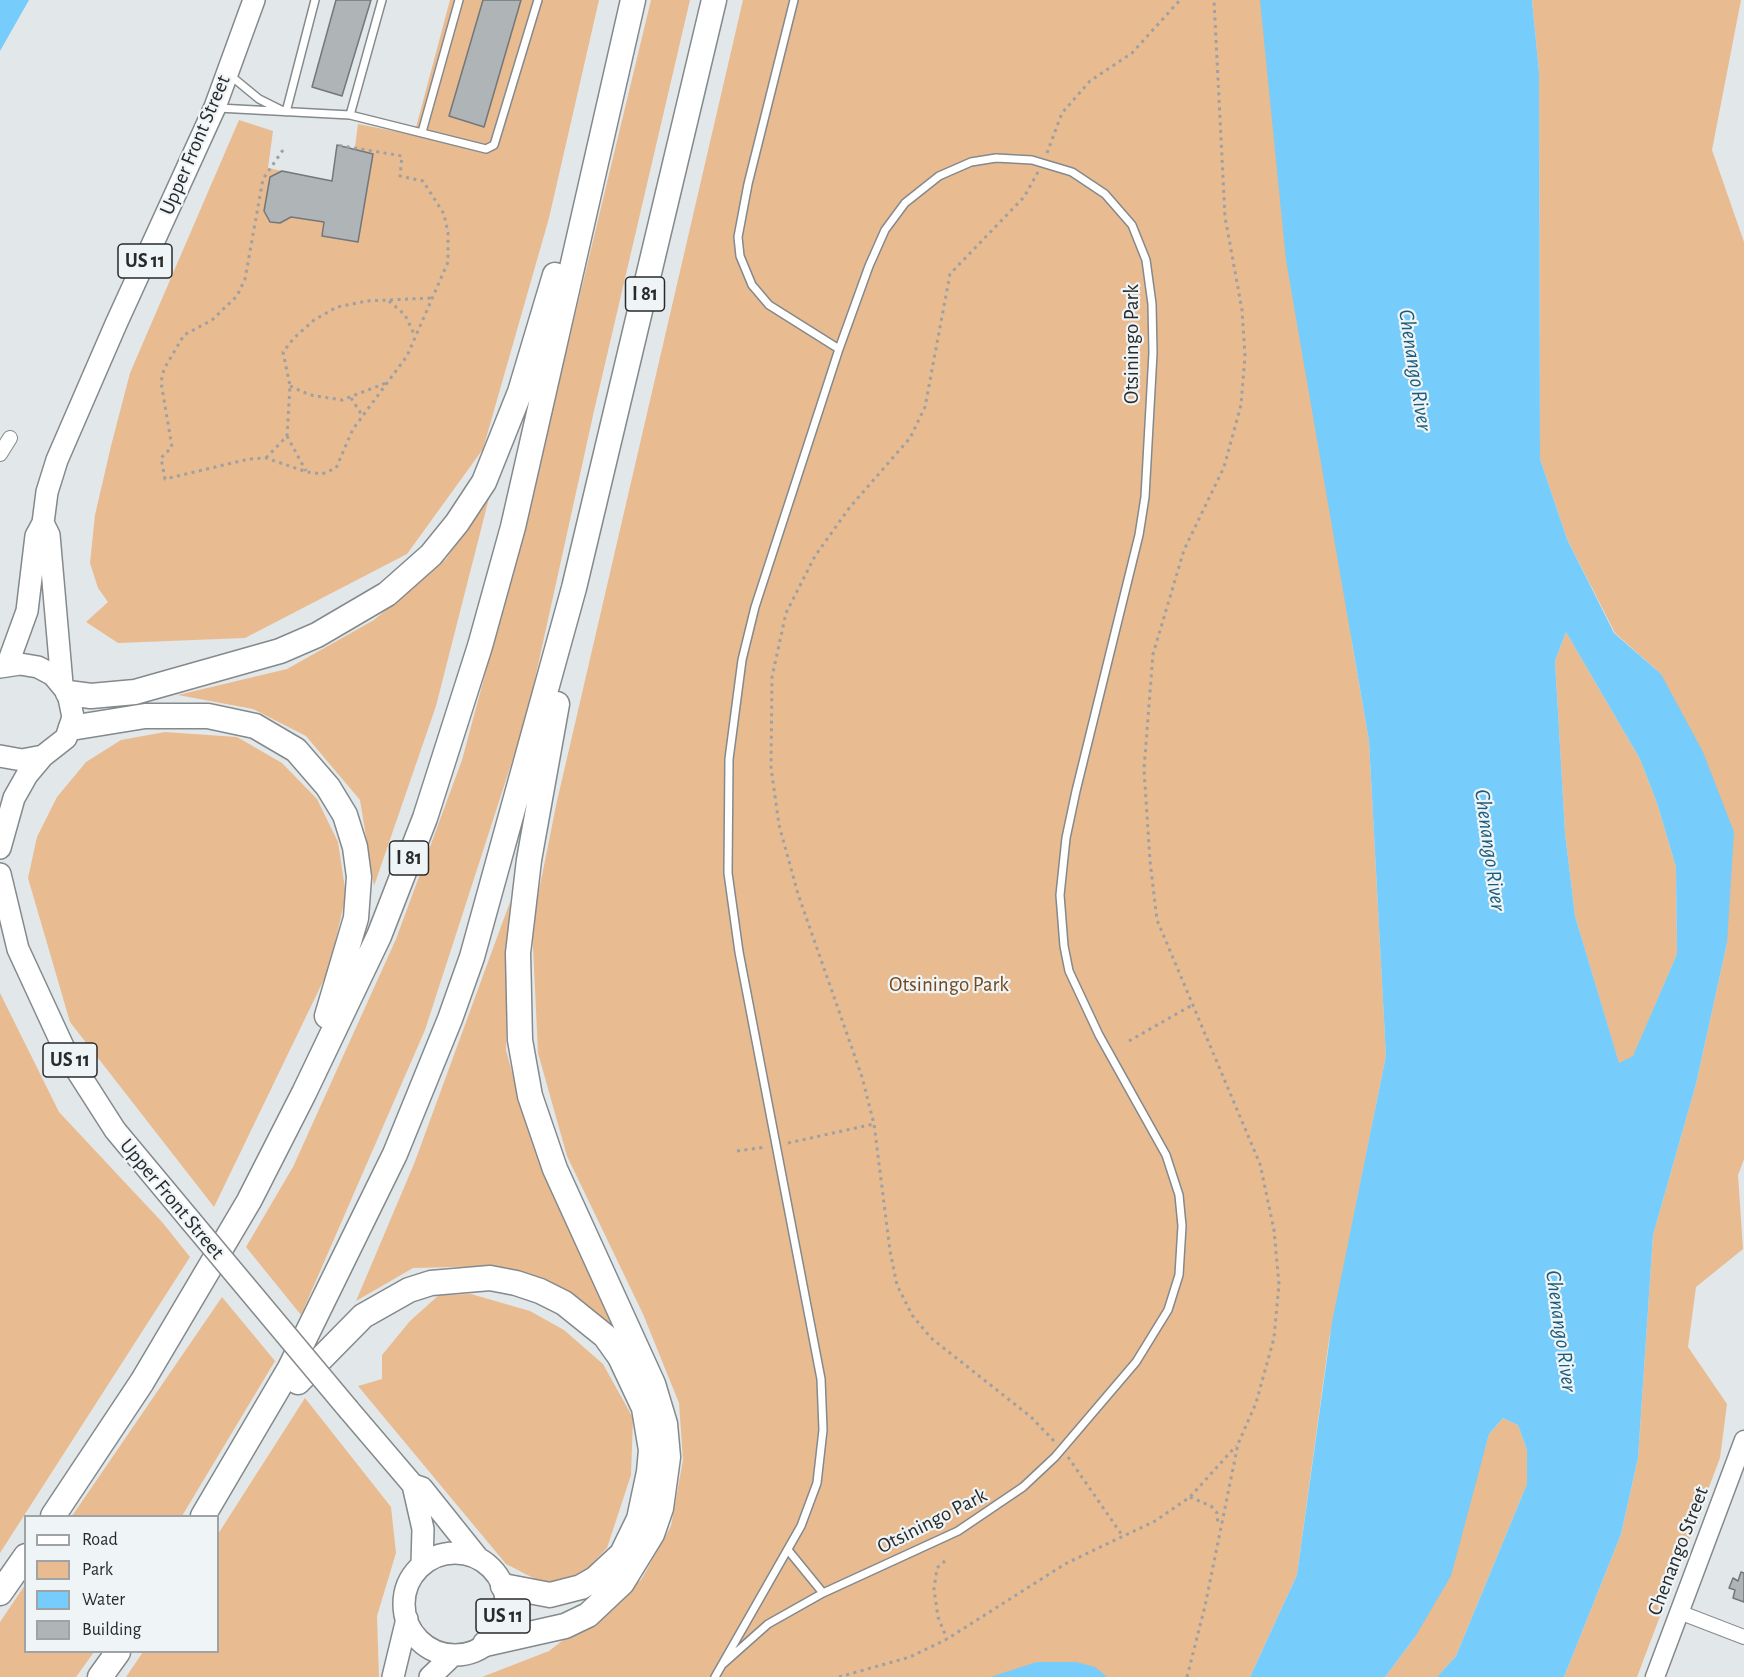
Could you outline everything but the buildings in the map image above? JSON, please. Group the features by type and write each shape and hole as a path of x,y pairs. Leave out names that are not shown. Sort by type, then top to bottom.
{"highway":[{"name":"I 81","path":"54,1515 110,1432 185,1312 249,1201 304,1093 383,925 425,818 477,657 513,527 633,0"},
{"name":"I 81","path":"204,1515 290,1368 394,1154 450,1019 472,957 503,853 574,588 714,0"},
{"path":"65,689 91,696 127,694 280,651 317,634 387,594 431,555 457,523 484,482 520,392 568,230 603,134"},
{"path":"486,1644 565,1626 588,1616 622,1583 652,1534 661,1508 668,1457 665,1424 653,1384 555,1168 530,1096 520,1040 519,941 529,860 546,776 574,588"},
{"path":"71,728 164,715 230,719 255,726 282,740 296,750 328,787 345,815 356,847 359,878 356,918 347,956 304,1093"},
{"path":"256,1428 363,1316 408,1290 441,1281 490,1278 540,1291 564,1303 605,1336 635,1384 644,1408 651,1450 647,1484 639,1519 622,1554 596,1580 572,1590 550,1595 503,1586"},
{"path":"0,1593 24,1559"},
{"path":"100,1677 117,1653"}],"main road":[{"name":"Upper Front Street","path":"65,689 38,667 3,666 27,611 36,536 43,523 46,492 57,460 116,324 215,107 254,0"},
{"name":"Upper Front Street","path":"43,523 49,535 65,689 73,711 71,728"},
{"path":"0,848 14,798 27,775 43,756 59,745 71,728"},
{"path":"0,756 22,760 43,756"},
{"name":"Upper Front Street","path":"0,874 18,950 67,1055 115,1130 412,1485 423,1529 422,1564"},
{"name":"Upper Front Street","path":"412,1485 422,1488 478,1558 493,1570 503,1586"},
{"path":"453,1655 440,1653 426,1646 414,1634 406,1619 404,1606 406,1589 411,1577 422,1564 433,1557 462,1553 478,1558"},
{"name":"US 11","path":"430,1677 453,1655 470,1653 486,1644 502,1621 505,1608 503,1586"},
{"path":"393,1677 406,1619"}],"street":[{"path":"0,454 10,438"},
{"name":"Chenango Street","path":"1655,1677 1744,1440"},
{"path":"1679,1612 1744,1637"}],"lane":[{"path":"286,112 315,0"},
{"path":"350,115 382,0"},
{"path":"422,132 459,0"},
{"path":"215,107 350,115 486,149 494,145 499,137 538,0"},
{"path":"794,0 747,184 738,237 740,256 752,285 769,305 839,349"},
{"path":"228,72 259,99 286,112"},
{"name":"Otsiningo Park","path":"715,1677 801,1526 817,1483 823,1430 821,1379 739,952 728,873 729,759 742,660 755,607 839,349 869,266 885,230 905,203 939,176 971,162 1014,157 1044,163 1072,172 1105,194 1132,225 1146,260 1151,293 1153,353 1145,498 1139,535 1076,791 1066,838 1060,895 1064,946 1070,971 1099,1035 1166,1155 1179,1195 1182,1226 1179,1275 1168,1310 1158,1330 1136,1362 1062,1449 1016,1493 958,1531 823,1593 768,1624 723,1664"},
{"path":"788,1550 823,1593"}],"path":[{"path":"1122,1535 1062,1449 1031,1417 931,1338 912,1315 897,1285 890,1251 874,1124 862,1077 798,894 779,825 771,767 772,677 786,613 815,556 850,507 910,438 926,407 950,274 1024,197 1044,163 1062,113 1090,81 1131,53 1180,0"},
{"path":"1186,1677 1205,1606 1218,1529 1238,1444 1256,1403 1274,1338 1279,1284 1274,1230 1260,1164 1157,920 1150,861 1144,769 1153,654 1184,550 1224,467 1241,405 1245,356 1242,310 1225,217 1214,0"},
{"path":"283,150 263,179 245,279 237,296 212,320 184,335 170,356 161,382 172,447 161,459 165,479 219,464 266,458 307,472 322,474 336,468 362,415 407,356 448,262 448,233 444,214 423,181 400,176 402,156 337,145"},
{"path":"307,472 287,436 290,386 283,352 294,338 314,320 337,306 367,301 431,298"},
{"path":"387,300 405,315 415,337"},
{"path":"290,386 317,397 342,400 387,382"},
{"path":"351,398 362,415"},
{"path":"266,458 287,436"},
{"path":"1129,1041 1194,1004"},
{"path":"737,1150 777,1145 874,1124"},
{"path":"839,1677 910,1657 947,1639 1065,1564 1155,1521 1190,1497 1238,1444"},
{"path":"1190,1497 1201,1500 1217,1513 1218,1529"},
{"path":"945,1561 937,1568 934,1589 938,1617 947,1639"}],"green space":[{"path":"450,0 599,0 549,218 483,449 407,554 245,638 118,643 86,622 108,602 98,588 90,563 95,515 130,373 239,120 273,131 268,168 350,185 358,124 414,135"},
{"path":"651,0 690,0 594,411 527,715 425,1030 301,1315 246,1247 293,1167 396,939 462,760 519,548"},
{"name":"Otsiningo Park","path":"743,0 1269,0 1353,649 1369,741 1386,1056 1329,1340 1297,1575 1250,1677 482,1677 549,1651 641,1580 671,1526 683,1460 679,1403 643,1314 567,1156 538,1053 532,925 557,801"},
{"path":"1532,0 1741,0 1712,150 1744,242 1744,1159 1738,1175 1743,1249 1696,1287 1688,1347 1727,1404 1720,1458 1637,1677 1564,1677 1621,1534 1638,1458 1653,1235 1696,1084 1727,943 1661,674 1615,633 1567,539 1540,459 1539,72"},
{"path":"490,494 436,706 374,886 360,800 306,736 253,709 178,695 287,669 374,620 446,559"},
{"path":"1566,632 1640,759 1657,803 1676,867 1677,954 1633,1057 1619,1064 1575,916 1565,833 1555,661"},
{"path":"165,732 237,737 282,763 317,799 338,842 346,895 329,969 214,1207 70,1022 28,878 37,837 57,797 86,762 121,740"},
{"path":"510,902 506,1050 526,1125 616,1332 559,1287 492,1266 413,1268 356,1301 414,1164"},
{"path":"0,993 59,1112 162,1222 190,1257 0,1553"},
{"path":"471,1294 530,1311 564,1330 603,1364 633,1418 631,1475 607,1548 576,1580 541,1582 506,1564 358,1386 382,1379 382,1355 410,1321 439,1295"},
{"path":"222,1297 275,1361 183,1515 73,1515"},
{"path":"305,1398 391,1507 396,1553 377,1616 379,1677 126,1677 142,1653 219,1653 219,1532"},
{"path":"1503,1418 1518,1425 1527,1450 1527,1484 1456,1656 1437,1677 1385,1677 1415,1637 1478,1471 1489,1434"},
{"path":"24,1586 24,1653 93,1653 76,1677 0,1677 0,1622"}],"water":[{"path":"0,0 29,0 0,51"},
{"name":"Chenango River","path":"1260,0 1532,0 1539,72 1540,459 1567,539 1614,633 1661,674 1703,752 1734,832 1727,943 1696,1084 1653,1235 1638,1458 1621,1534 1564,1677 1437,1677 1456,1656 1527,1484 1527,1450 1518,1425 1503,1418 1489,1434 1451,1576 1415,1637 1385,1677 1250,1677 1297,1575 1332,1322 1386,1056 1369,741 1286,260","holes":["1566,632 1640,759 1657,803 1676,867 1677,954 1633,1056 1619,1063 1575,916 1565,833 1555,661"]},
{"path":"1037,1662 1076,1662 1095,1667 1107,1677 990,1677"}]}
